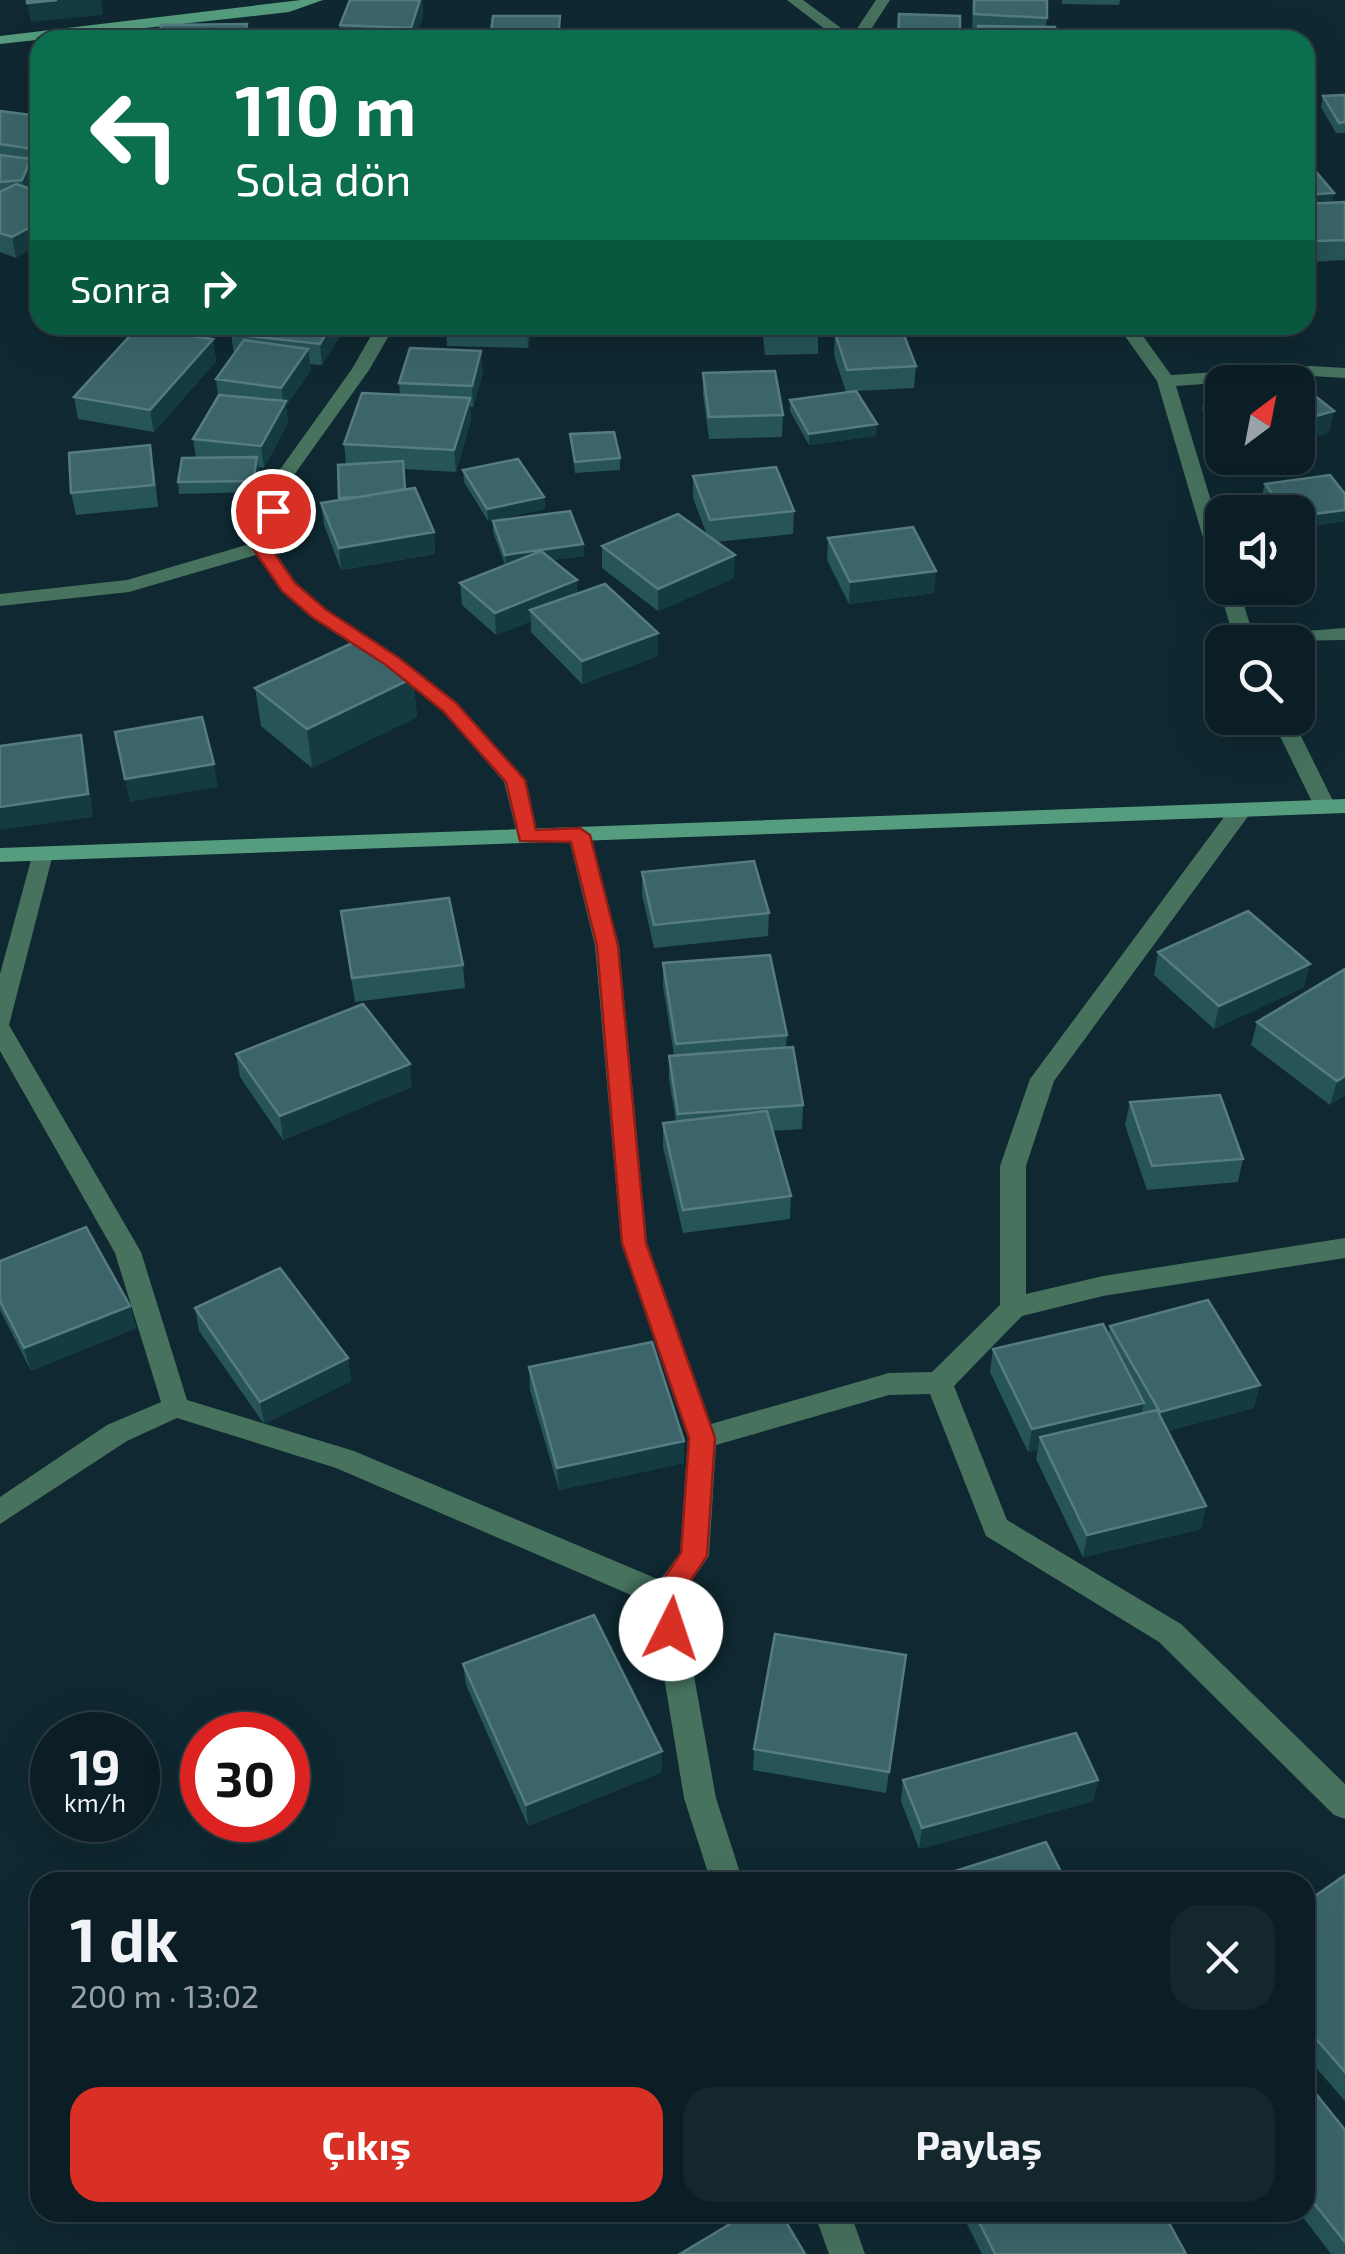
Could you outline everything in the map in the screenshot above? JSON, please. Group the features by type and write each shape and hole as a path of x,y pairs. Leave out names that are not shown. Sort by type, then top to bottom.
{"street":[{"path":"90,30 289,8 316,0"},
{"path":"794,0 834,30"},
{"path":"864,30 883,0"},
{"path":"0,40 30,37"},
{"path":"261,547 285,475 380,335"},
{"path":"1133,335 1166,381 1205,511"},
{"path":"1166,381 1310,371 1345,373"},
{"path":"0,600 128,586 261,547"},
{"path":"261,547 289,587 318,613 392,662 450,707 515,780 527,837"},
{"path":"1315,636 1345,634"},
{"path":"0,855 1335,807 1291,735"},
{"path":"1013,1308 1013,1166 1042,1079 1241,810"},
{"path":"580,835 607,946 634,1243 702,1438 694,1556 665,1596 700,1798 724,1872"},
{"path":"0,1021 42,854"},
{"path":"0,1030 128,1252 176,1407"},
{"path":"702,1438 888,1384 939,1383 1013,1308 1103,1286 1345,1248"},
{"path":"939,1383 996,1528 1170,1633 1345,1805"},
{"path":"0,1512 117,1434 176,1407 344,1458 665,1596"},
{"path":"836,2222 847,2254"}],"building":[{"path":"350,0 420,0 411,28 340,25"},
{"path":"974,0 1047,0 1047,18 974,14"},
{"path":"899,14 960,16 960,30 898,30"},
{"path":"493,16 560,16 559,30 491,30"},
{"path":"247,24 246,30 160,30 161,25"},
{"path":"978,26 1055,30 979,30"},
{"path":"1345,95 1345,122 1339,123 1323,96"},
{"path":"0,111 30,115 30,148 0,144"},
{"path":"0,155 30,159 22,180 0,182"},
{"path":"1315,170 1334,193 1315,194"},
{"path":"16,184 30,189 30,227 12,237 0,233 0,192"},
{"path":"1345,202 1345,240 1315,241 1315,204"},
{"path":"131,335 213,339 150,410 74,397"},
{"path":"240,335 325,335 320,344"},
{"path":"836,335 904,335 916,366 847,370"},
{"path":"244,340 308,349 281,388 216,379"},
{"path":"410,348 481,351 472,386 399,383"},
{"path":"775,371 783,415 709,417 703,373"},
{"path":"856,391 877,424 809,434 790,400"},
{"path":"362,393 470,398 454,450 344,444"},
{"path":"219,395 286,401 261,446 193,439"},
{"path":"1315,396 1334,411 1315,416"},
{"path":"614,432 620,458 575,462 570,434"},
{"path":"150,445 154,485 71,493 69,453"},
{"path":"257,457 253,481 178,482 182,458"},
{"path":"518,459 544,497 487,509 463,470"},
{"path":"403,461 405,489 339,498 338,465"},
{"path":"776,467 794,511 710,520 693,476"},
{"path":"1330,475 1345,494 1345,510 1315,514 1315,495 1273,495 1265,484"},
{"path":"415,488 434,532 339,548 321,503"},
{"path":"570,511 583,544 505,555 493,521"},
{"path":"678,514 735,555 658,589 602,546"},
{"path":"913,527 936,571 850,582 828,538"},
{"path":"541,551 577,580 495,613 460,583"},
{"path":"605,584 658,633 582,661 530,610"},
{"path":"361,639 413,678 307,729 255,688"},
{"path":"202,717 214,764 125,779 115,732"},
{"path":"81,735 88,794 0,807 0,746"},
{"path":"754,861 769,913 654,925 642,872"},
{"path":"449,898 463,965 352,978 341,911"},
{"path":"1248,911 1310,964 1219,1006 1158,952"},
{"path":"770,955 787,1035 676,1044 663,963"},
{"path":"1345,969 1345,1076 1337,1081 1257,1022"},
{"path":"363,1004 410,1064 280,1116 236,1054"},
{"path":"793,1047 803,1105 678,1114 669,1056"},
{"path":"1220,1095 1243,1159 1152,1166 1130,1102"},
{"path":"767,1111 791,1196 683,1210 663,1123"},
{"path":"86,1227 130,1306 24,1348 0,1301 0,1261"},
{"path":"280,1268 348,1358 260,1402 195,1308"},
{"path":"1208,1300 1260,1385 1160,1412 1110,1326"},
{"path":"1103,1324 1144,1403 1032,1429 993,1349"},
{"path":"652,1342 684,1441 557,1468 529,1367"},
{"path":"1157,1410 1206,1506 1087,1535 1040,1437"},
{"path":"594,1615 662,1751 526,1805 463,1664"},
{"path":"775,1634 906,1655 889,1772 754,1749"},
{"path":"1076,1733 1098,1780 922,1828 903,1780"},
{"path":"1046,1842 1061,1872 952,1872"},
{"path":"1345,1875 1345,2072 1315,2038 1315,1896"},
{"path":"1315,2093 1345,2130 1345,2242 1315,2204"},
{"path":"733,2222 786,2222 805,2254 680,2254"},
{"path":"979,2222 1168,2222 1186,2254 995,2254"}],"route":[{"path":"273,511 261,547 289,587 318,613 392,662 450,707 515,780 527,837 580,835 607,946 634,1243 702,1438 694,1556 665,1596 671,1629"}]}
